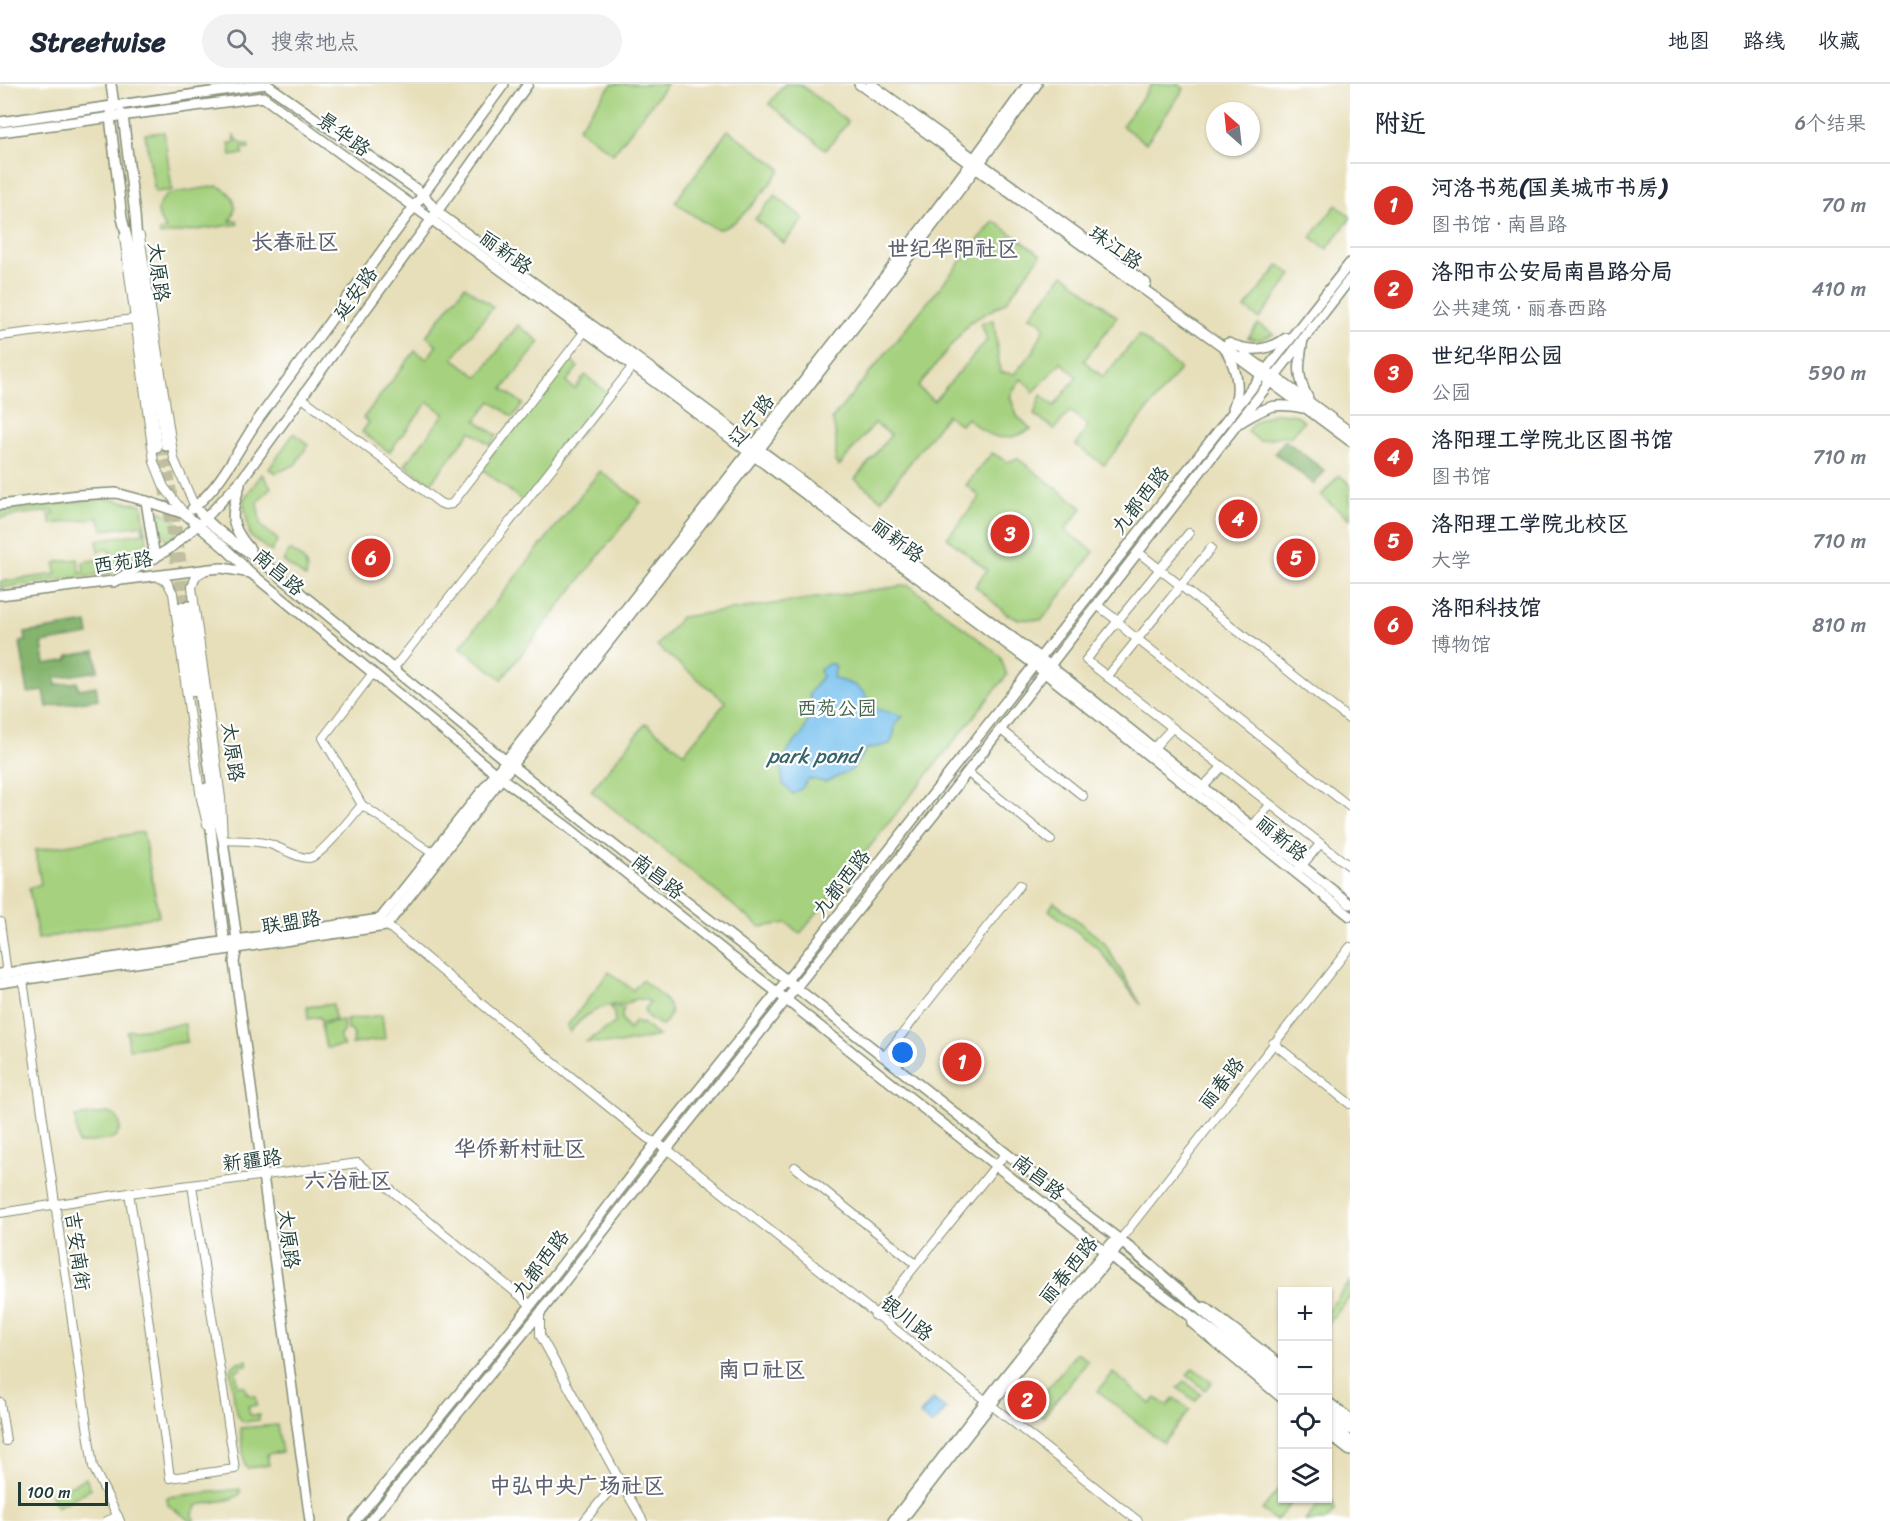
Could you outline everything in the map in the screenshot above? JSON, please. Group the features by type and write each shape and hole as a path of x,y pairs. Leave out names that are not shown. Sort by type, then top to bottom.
{"highway":[{"name":"南昌路","path":"1122,1242 1278,1383"},
{"name":"南昌路","path":"1110,1255 1278,1373"},
{"path":"1332,1414 1350,1429"},
{"path":"1332,1426 1350,1441"}],"main road":[{"name":"太原路","path":"111,84 114,105 110,117 122,218 131,254 161,447 123,115"},
{"path":"0,122 266,84 263,97 0,132"},
{"name":"景华路","path":"266,84 423,194"},
{"name":"延安路","path":"185,514 220,482 233,457 257,421 502,84"},
{"name":"延安路","path":"113,582 155,558 201,522 242,479 528,84"},
{"name":"珠江路","path":"859,84 976,163"},
{"name":"珠江路","path":"871,84 1307,404 1350,432"},
{"name":"辽宁路","path":"976,163 1028,84"},
{"name":"辽宁路","path":"500,777 1037,84"},
{"name":"景华路","path":"263,97 414,207"},
{"path":"114,105 123,115"},
{"name":"丽新路","path":"423,194 434,216 585,331 754,451 1038,661 1299,869 1350,904"},
{"name":"丽新路","path":"414,207 434,216 638,359 754,451"},
{"name":"九都西路","path":"370,1521 540,1313 785,999 968,772 1272,378 1350,263"},
{"name":"九都西路","path":"355,1521 531,1305 1264,372 1350,279"},
{"path":"1226,345 1260,350 1277,345 1301,333"},
{"path":"1236,425 1270,406 1307,404 1299,376 1301,333"},
{"path":"1226,345 1236,374 1238,388 1230,415"},
{"name":"珠江路","path":"1307,404 1350,441"},
{"path":"233,457 234,470 244,472 249,469"},
{"path":"242,479 234,505 233,518 237,533 263,562"},
{"path":"0,505 78,495 116,493 185,514"},
{"path":"146,501 155,558"},
{"name":"南昌路","path":"195,507 201,522 253,576 500,777 569,828 1110,1255 1278,1395"},
{"name":"南昌路","path":"185,514 263,562 510,764 1278,1363"},
{"path":"253,576 249,566 252,562 263,562"},
{"name":"西苑路","path":"0,595 206,569 222,568 253,576"},
{"name":"太原路","path":"234,962 225,946 211,843 185,606 213,797 223,840 237,944 234,962 310,1521"},
{"path":"383,922 432,853 500,777"},
{"path":"383,922 500,777"},
{"name":"丽新路","path":"1299,869 1350,916"},
{"name":"联盟路","path":"0,983 383,922"},
{"name":"联盟路","path":"3,974 225,946"},
{"path":"950,1129 948,1122 950,1118 960,1117"},
{"name":"丽春西路","path":"893,1521 1110,1255 1112,1243 1122,1242"},
{"name":"丽春西路","path":"901,1521 988,1405"},
{"path":"1332,1405 1350,1419"},
{"path":"1332,1437 1350,1451"}],"street":[{"path":"135,215 143,251 174,459 195,507"},
{"path":"122,218 125,255 154,462 164,487 185,514"},
{"path":"0,336 134,319"},
{"path":"301,397 440,503 452,504 585,331"},
{"path":"393,669 633,366"},
{"path":"1190,533 1086,660 1320,844 1348,865 1350,863"},
{"path":"1107,677 1211,548"},
{"path":"1138,552 1350,720"},
{"name":"太原路","path":"206,569 196,576 192,587 221,798 223,840"},
{"name":"太原路","path":"156,576 167,582 173,593 201,799 211,843"},
{"path":"1097,605 1350,807"},
{"path":"372,673 323,738 362,805 432,853"},
{"path":"1151,751 1172,728"},
{"path":"1000,730 1083,796"},
{"path":"1200,790 1222,767"},
{"path":"968,772 1051,840"},
{"path":"223,840 267,843 310,858 330,842 362,805"},
{"path":"1249,830 1270,805"},
{"path":"1299,869 1320,844"},
{"path":"884,1057 1020,885"},
{"path":"0,922 3,974"},
{"name":"银川路","path":"383,922 647,1138 666,1150 1137,1521"},
{"name":"丽春路","path":"1122,1242 1273,1043 1350,947"},
{"name":"吉安南街","path":"23,980 93,1467 119,1518"},
{"path":"1273,1043 1350,1104"},
{"path":"875,1316 1006,1153"},
{"name":"新疆路","path":"0,1213 129,1193 358,1163 531,1305"},
{"path":"795,1167 916,1264"},
{"path":"129,1193 170,1478 235,1469 192,1185"},
{"path":"540,1313 540,1335 643,1521"},
{"path":"0,1402 6,1440"},
{"name":"银川路","path":"988,1405 1131,1521"},
{"path":"584,1521 619,1479"},
{"path":"107,1521 119,1518"}],"green space":[{"path":"612,84 667,84 613,154 578,128"},
{"path":"785,84 800,84 848,122 826,150 769,104"},
{"path":"1152,84 1178,84 1184,89 1146,143 1122,126"},
{"path":"728,130 781,169 743,214 734,222 718,229 703,222 675,202"},
{"path":"164,132 172,190 155,192 145,134"},
{"path":"234,136 242,144 248,144 249,148 242,149 243,154 231,156 229,143 235,143"},
{"path":"217,186 228,192 234,200 235,210 230,221 237,220 238,224 160,235 160,231 166,229 160,220 158,211 163,198 168,194"},
{"path":"775,195 804,219 784,243 755,219"},
{"path":"1336,205 1350,216 1350,219 1327,249 1311,237"},
{"path":"994,221 1041,255 1005,303 970,322 918,387 934,401 987,340 981,323 994,320 1000,372 1014,374 1033,352 1044,328 1040,321 1029,317 1064,274 1117,317 1084,361 1103,377 1139,335 1180,369 1104,465 1076,445 1088,426 1070,411 1055,429 1034,415 1041,395 1054,406 1077,377 1061,362 1033,393 1021,379 1010,396 1017,416 1031,429 1013,437 997,437 982,430 967,418 961,425 947,415 881,500 855,479 891,435 875,423 839,466 835,462 836,440 832,419"},
{"path":"1279,265 1292,275 1259,319 1245,308"},
{"path":"465,286 493,307 453,358 478,377 518,325 540,342 503,389 523,404 513,417 491,401 476,420 497,436 490,445 471,431 430,484 405,465 444,414 428,402 389,452 362,432 369,422 363,418 415,351 427,359 437,345 426,336"},
{"path":"1258,324 1274,334 1259,340 1248,338"},
{"path":"568,359 578,367 566,382 575,389 585,375 610,395 525,503 481,468"},
{"path":"1279,413 1296,415 1304,421 1289,438 1285,435 1259,441 1247,431 1261,418"},
{"path":"294,433 308,445 295,465 276,473 269,469"},
{"path":"1285,440 1325,471 1314,484 1275,453"},
{"path":"992,453 1008,462 1017,458 1082,508 1065,530 1094,552 1042,620 1017,619 1008,615 975,586 987,570 947,538 980,497 966,485"},
{"path":"600,471 641,502 502,679 460,647"},
{"path":"262,474 271,487 257,503 261,526 278,540 271,552 250,536 243,500"},
{"path":"1339,475 1350,484 1350,519 1321,496"},
{"path":"103,498 142,505 148,552 112,573 0,588 0,582 56,574 55,564 57,562 78,559 80,573 84,572 83,562 111,557 109,549 98,551 97,540 144,533 142,525 103,530 98,518 51,524 49,515 55,515 54,511 0,518 0,512"},
{"path":"160,511 176,519 178,533 170,544 161,529"},
{"path":"290,550 306,564 306,578 283,561"},
{"name":"西苑公园","path":"909,585 1000,656 1007,675 800,934 787,923 760,927 591,791 646,723 684,753 726,702 657,646 681,617"},
{"path":"87,623 89,635 42,643 45,664 68,660 68,656 95,651 98,671 55,678 56,685 77,682 79,689 96,686 98,699 47,707 44,691 28,693 20,642 26,641 25,633"},
{"path":"143,832 159,916 38,939 29,888 41,884 35,850"},
{"path":"1054,902 1104,942 1141,1005 1098,948 1049,910"},
{"path":"609,972 633,990 642,980 660,995 670,1009 669,1017 662,1026 648,1017 644,1010 650,1002 637,999 625,1005 610,1005 594,1011 570,1032 567,1026"},
{"path":"333,1004 335,1020 321,1022 320,1017 308,1019 307,1007"},
{"path":"610,1006 624,1008 622,1019 629,1030 635,1021 642,1023 658,1036 619,1044 586,1042 615,1023"},
{"path":"382,1015 385,1039 352,1044 354,1035 351,1030 348,1030 346,1020"},
{"path":"343,1020 344,1031 340,1039 344,1046 326,1048 321,1024"},
{"path":"185,1024 187,1042 129,1049 127,1031"},
{"path":"107,1113 116,1117 120,1124 117,1136 113,1139 78,1144 75,1117"},
{"path":"1350,1282 1350,1297 1332,1319 1332,1305"},
{"path":"1077,1352 1088,1361 1043,1417 1032,1408"},
{"path":"247,1360 247,1365 241,1365 241,1369 236,1370 238,1386 245,1386 246,1392 251,1396 256,1396 257,1405 248,1406 250,1415 259,1415 259,1420 243,1422 236,1413 230,1369 238,1362"},
{"path":"1193,1368 1212,1382 1205,1390 1187,1375"},
{"path":"1113,1373 1151,1404 1156,1398 1167,1406 1174,1398 1190,1410 1163,1443 1098,1391"},
{"path":"1184,1381 1201,1394 1195,1401 1178,1388"},
{"path":"277,1425 282,1452 267,1454 269,1465 248,1468 245,1466 240,1428"},
{"path":"86,1478 91,1489 57,1507 51,1495"},
{"path":"240,1489 240,1494 232,1499 198,1505 193,1513 194,1521 168,1505 167,1497"},
{"path":"1278,1490 1278,1503 1292,1503 1276,1521 1262,1510"},
{"path":"1332,1500 1335,1510 1326,1521 1305,1521 1320,1503 1332,1503"}],"water":[{"name":"park pond","path":"828,664 836,667 833,678 857,687 876,708 903,716 895,725 890,744 866,749 852,770 826,782 808,779 802,788 793,794 783,784 781,766 790,747 802,735 813,708 809,694 822,676 820,670"},
{"path":"933,1399 946,1409 933,1425 920,1415"}],"tunnel":[{"path":"166,446 188,606"},
{"path":"157,447 182,607"}],"place":[{"name":"洛阳理工学院北区图书馆","path":"1238,519"},
{"name":"世纪华阳公园","path":"1010,534"},
{"name":"洛阳科技馆","path":"371,558"},
{"name":"洛阳理工学院北校区","path":"1296,558"},
{"name":"河洛书苑(国美城市书房)","path":"962,1062"},
{"name":"洛阳市公安局南昌路分局","path":"1027,1400"}],"district":[{"name":"长春社区","path":"295,241"},
{"name":"世纪华阳社区","path":"953,248"},
{"name":"华侨新村社区","path":"520,1148"},
{"name":"六冶社区","path":"348,1180"},
{"name":"南口社区","path":"762,1369"},
{"name":"中弘中央广场社区","path":"577,1485"}]}
